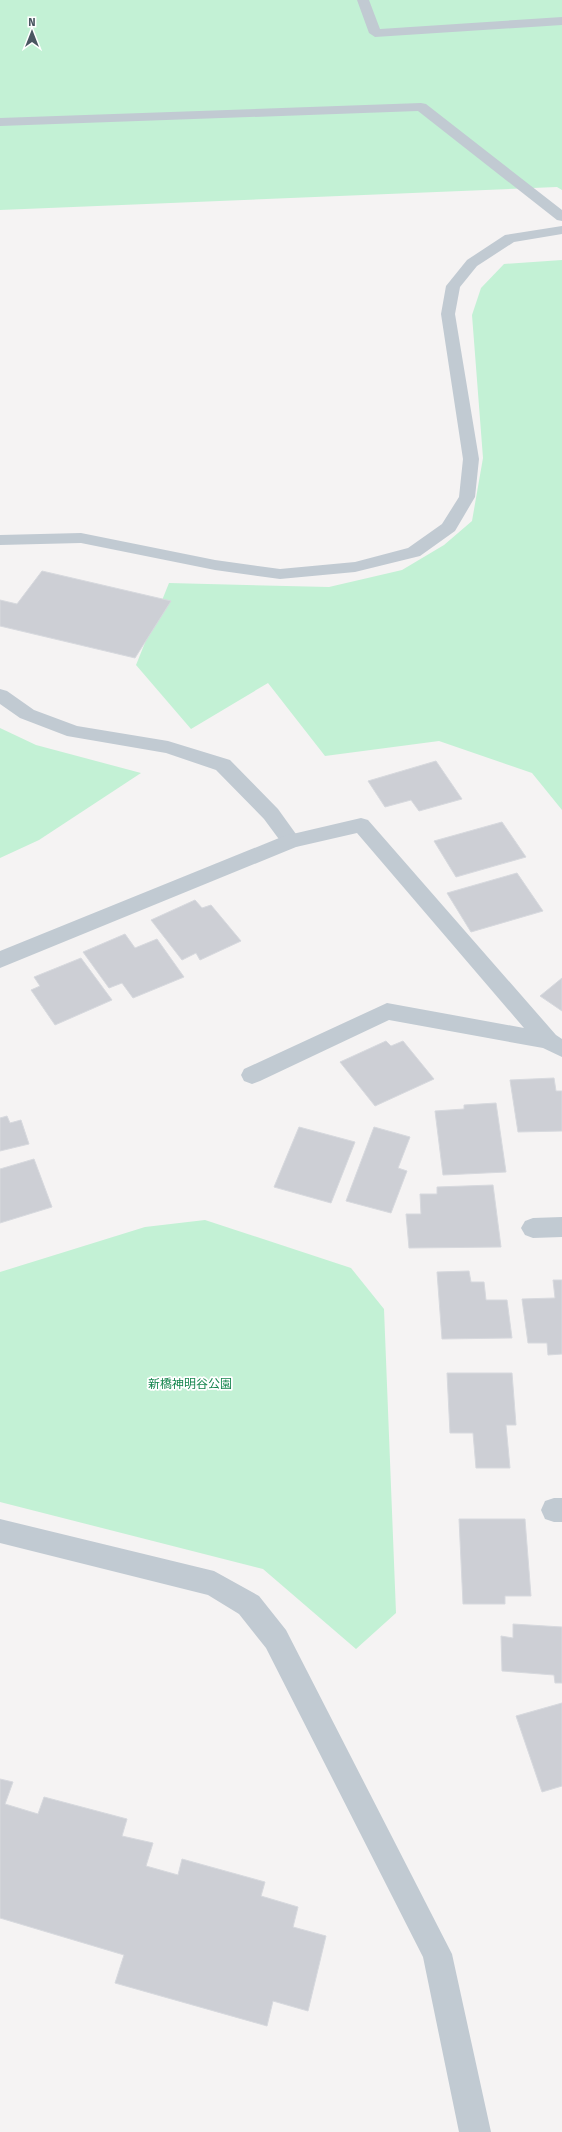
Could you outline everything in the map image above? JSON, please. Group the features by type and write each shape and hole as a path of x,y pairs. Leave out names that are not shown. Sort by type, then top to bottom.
{"street":[{"path":"364,0 375,33 562,21"},
{"path":"0,122 421,107 562,217"},
{"path":"0,540 81,538 215,565 280,574 355,567 414,552 449,527 467,497 471,459 448,314 454,286 472,263 510,238 562,230"},
{"path":"0,695 27,714 74,732 168,747 223,765 271,814 291,841"},
{"path":"0,960 291,841 361,825 555,1045"},
{"path":"252,1075 387,1011 555,1045"},
{"path":"533,1228 562,1227"},
{"path":"0,1531 214,1584 249,1605 272,1633 437,1954 474,2132"}],"green space":[{"path":"0,0 562,0 562,190 557,187 0,210"},
{"path":"562,260 562,810 532,773 439,741 325,756 268,683 191,729 136,665 169,583 329,587 402,570 444,545 472,521 483,458 472,315 481,288 504,264"},
{"path":"0,728 36,745 141,773 39,840 0,858"},
{"name":"新橋神明谷公園","path":"205,1220 351,1268 384,1309 396,1613 356,1649 263,1569 0,1502 0,1272 145,1227"}],"building":[{"path":"42,571 171,601 135,658 0,626 0,600 17,604"},
{"path":"436,761 462,799 419,811 411,800 385,807 368,781"},
{"path":"502,822 526,857 456,877 434,841"},
{"path":"517,873 543,911 471,932 447,893"},
{"path":"195,900 202,908 211,905 241,941 200,960 196,953 182,960 151,920"},
{"path":"125,934 135,948 157,939 184,977 133,998 122,983 109,988 83,952"},
{"path":"81,958 112,1000 55,1025 31,990 40,986 34,977"},
{"path":"562,978 562,1011 540,996"},
{"path":"386,1041 391,1046 403,1041 434,1079 375,1106 340,1062"},
{"path":"554,1078 556,1091 562,1091 562,1131 518,1132 510,1080"},
{"path":"496,1103 506,1172 443,1175 435,1111 464,1109 464,1105"},
{"path":"7,1116 10,1123 21,1120 29,1144 0,1151 0,1118"},
{"path":"299,1127 355,1142 331,1203 274,1187"},
{"path":"374,1127 410,1137 398,1168 407,1171 391,1213 346,1201"},
{"path":"34,1159 52,1207 0,1223 0,1169"},
{"path":"493,1185 501,1247 409,1248 406,1214 421,1214 420,1194 437,1194 437,1187"},
{"path":"469,1271 471,1282 484,1282 486,1300 507,1300 512,1338 442,1339 437,1272"},
{"path":"553,1280 562,1280 562,1354 548,1355 547,1343 528,1343 522,1299 555,1298"},
{"path":"447,1373 512,1373 516,1425 506,1425 510,1468 476,1468 473,1433 450,1433"},
{"path":"459,1519 525,1519 531,1596 505,1596 505,1604 463,1604"},
{"path":"513,1624 562,1627 562,1683 555,1683 554,1675 502,1671 501,1636 513,1638"},
{"path":"562,1703 562,1786 542,1792 516,1716"},
{"path":"0,1779 13,1782 5,1804 38,1814 44,1797 127,1819 122,1836 153,1843 146,1866 178,1875 182,1859 265,1882 261,1896 298,1907 293,1927 326,1936 308,2011 273,2001 267,2026 115,1983 124,1955 0,1918"}]}
